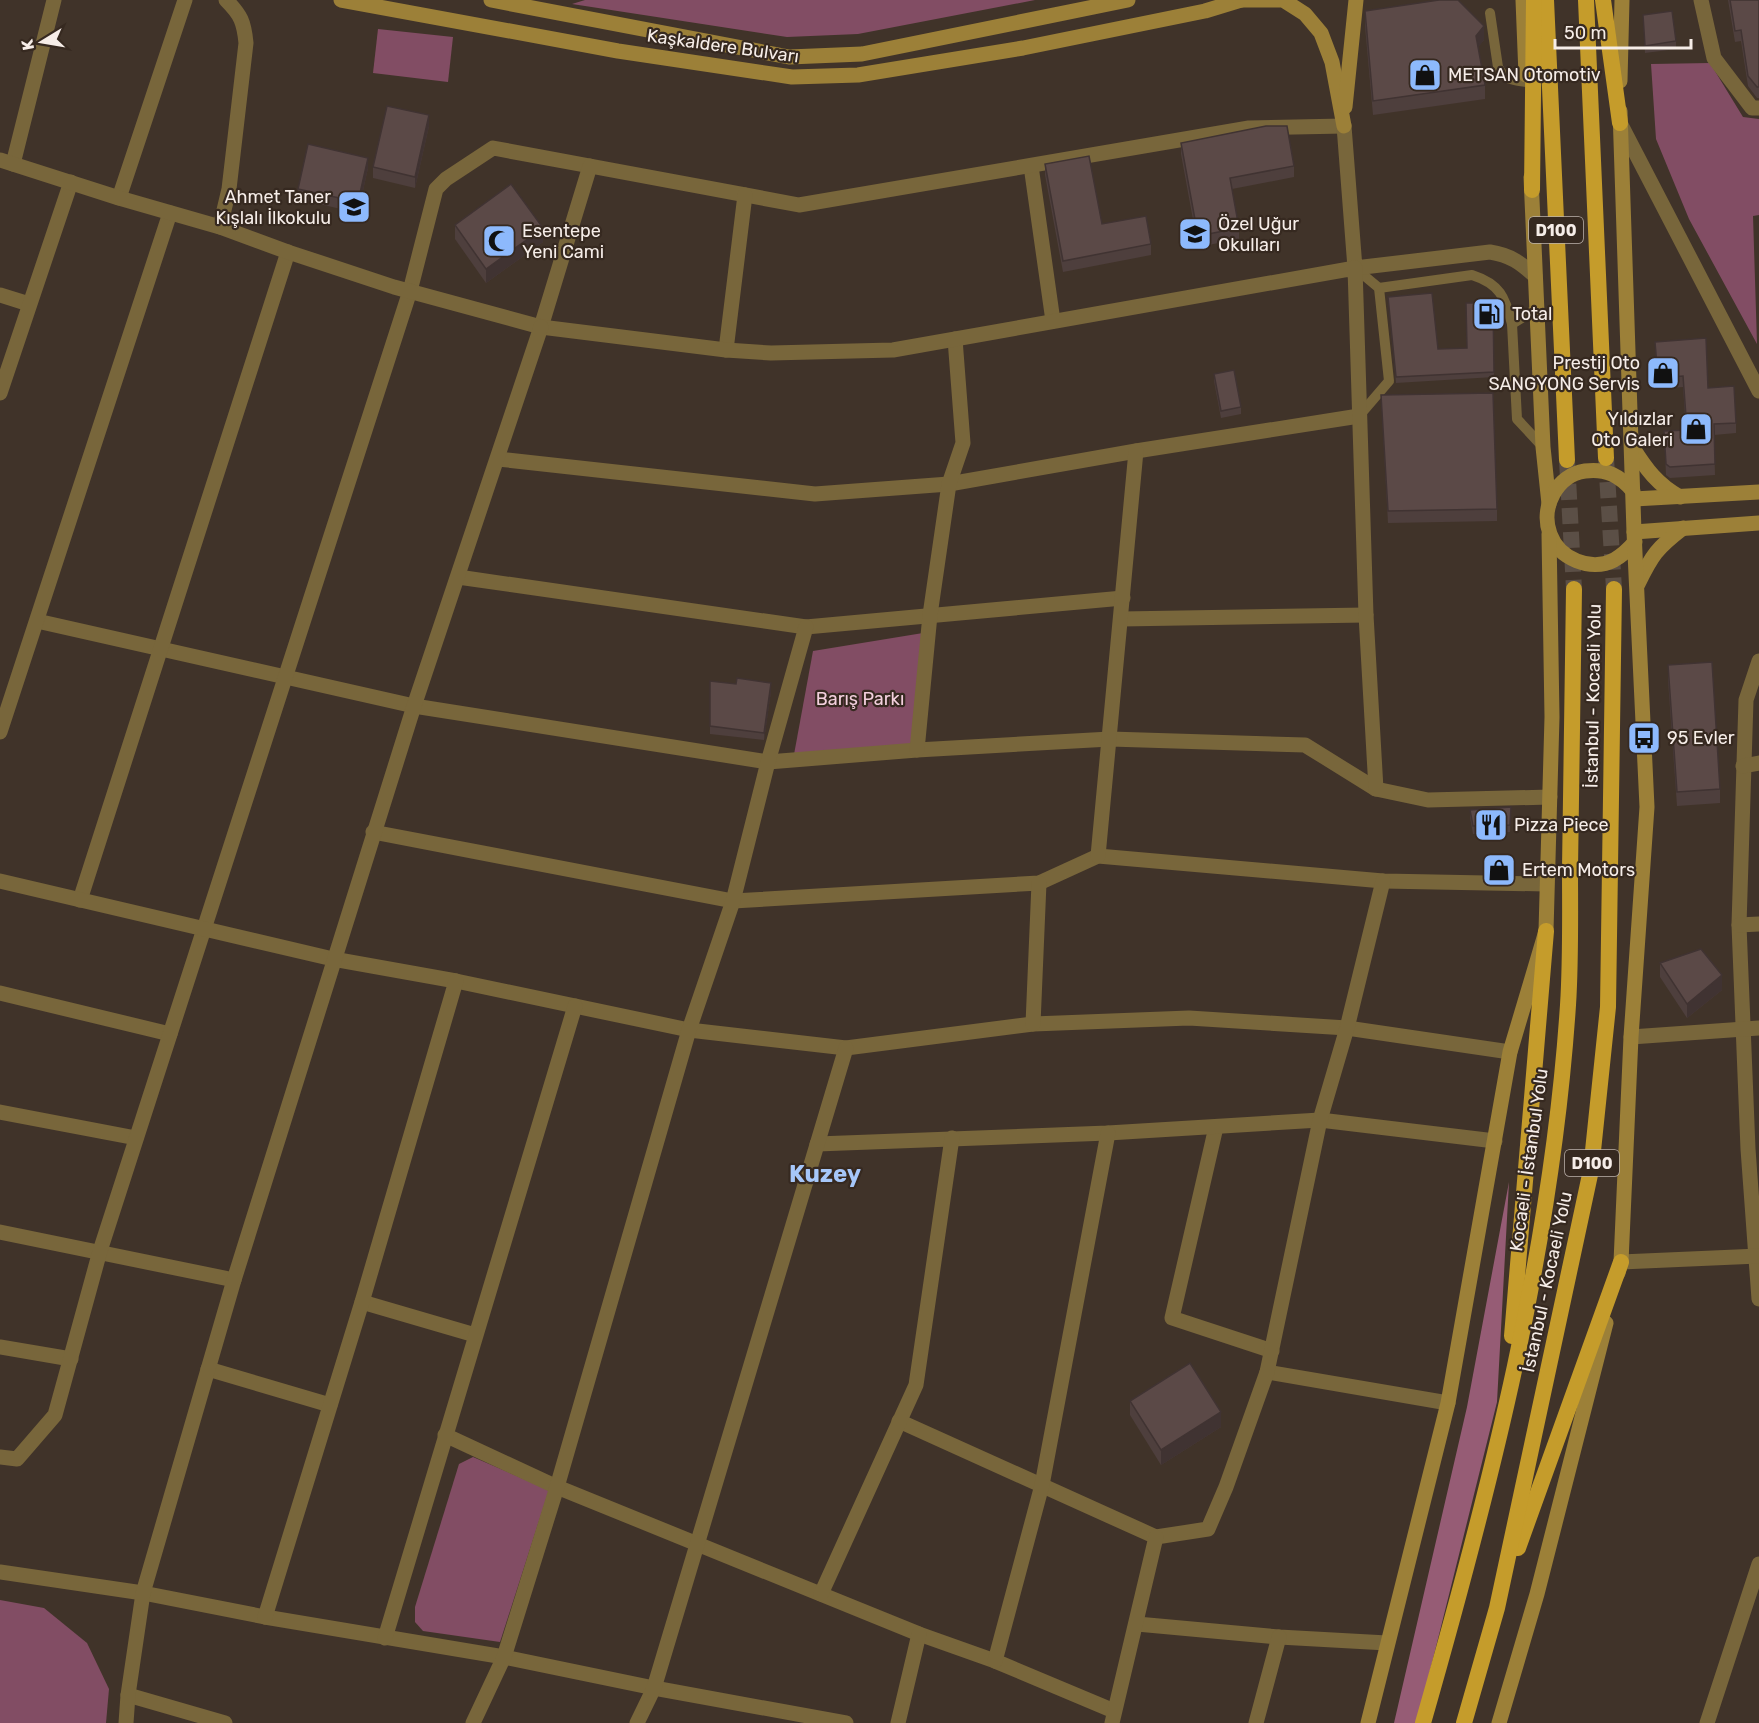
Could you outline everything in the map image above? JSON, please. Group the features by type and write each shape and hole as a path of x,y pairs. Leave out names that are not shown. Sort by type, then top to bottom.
{"highway":[{"path":"1532,190 1534,0"},
{"name":"D100","path":"1546,0 1567,460"},
{"name":"D100","path":"1586,0 1606,458"},
{"path":"1603,0 1620,123"},
{"name":"Kocaeli - İstanbul Yolu","path":"1423,1723 1453,1617 1507,1400 1525,1322 1552,1165 1569,1004 1574,589"},
{"name":"İstanbul - Kocaeli Yolu","path":"1464,1723 1497,1608 1592,1158 1608,1007 1614,589"},
{"path":"1507,1400 1546,931"},
{"path":"1497,1608 1621,1262"}],"main road":[{"name":"Kaşkaldere Bulvarı","path":"341,0 618,51 792,77 858,75 1023,48 1205,10 1240,0 1283,0 1305,14 1321,33 1332,62 1344,126"},
{"name":"Kaşkaldere Bulvarı","path":"491,0 789,57 862,54 1128,0"},
{"path":"1344,126 1356,0"},
{"path":"1368,1723 1448,1403 1510,1052 1546,931 1552,717 1550,534 1547,518 1549,504 1543,447 1536,309 1523,0"},
{"path":"1499,1723 1538,1594 1621,1262 1631,1037 1647,807 1634,537 1620,123 1623,3"},
{"path":"1632,446 1647,471 1665,489 1680,497"},
{"path":"1549,504 1555,490 1566,479 1580,472 1595,470 1610,472 1623,480 1634,495"},
{"path":"1634,495 1680,497 1759,492"},
{"path":"1634,537 1683,528 1759,523"},
{"path":"1636,587 1659,547 1683,528"},
{"path":"1550,534 1557,547 1568,557 1582,563 1597,565 1625,554 1634,537"}],"street":[{"path":"54,0 6,162 220,227 288,252 410,291 541,327 726,350 771,353 893,350 1354,268 1490,252 1504,254 1519,261 1535,276"},
{"path":"119,198 185,0"},
{"path":"220,227 229,189 246,43 244,25 240,15 226,0"},
{"path":"1701,0 1714,58 1752,108 1759,108"},
{"path":"1620,123 1759,391"},
{"path":"0,1457 17,1459 56,1415 100,1251 410,291 436,189 493,148 799,205 1249,128 1344,126 1354,268 1366,615 1376,789"},
{"path":"126,1723 143,1593 207,1369 333,959 414,706 541,327 590,166"},
{"path":"1031,166 1053,321"},
{"path":"0,393 71,182"},
{"path":"726,350 745,195"},
{"path":"0,732 171,213"},
{"path":"80,900 288,252"},
{"path":"0,295 29,304"},
{"path":"917,750 930,615 949,484 963,443 955,339"},
{"path":"498,459 815,494 949,484 1136,451 1359,416"},
{"path":"1098,856 1136,451"},
{"path":"458,578 806,627 1122,598"},
{"path":"1121,619 1366,615"},
{"path":"38,621 286,679 414,706 768,762 917,750 1110,739 1305,745 1376,789 1428,800 1550,797"},
{"path":"473,1723 504,1657 557,1487 689,1030 733,901 768,762 806,627"},
{"path":"1759,661 1746,700 1739,925 1752,1029 1759,1299"},
{"path":"1743,766 1759,763"},
{"path":"374,832 733,901 1039,883 1098,856 1383,881 1546,884"},
{"path":"0,881 333,959 456,981 689,1030 846,1048 1033,1024 1189,1018 1347,1028 1510,1052"},
{"path":"899,1421 1156,1537 1208,1529 1226,1487 1267,1372 1320,1120 1347,1028 1383,881"},
{"path":"1033,1024 1039,883"},
{"path":"1739,925 1759,924"},
{"path":"266,1617 362,1302 456,981"},
{"path":"0,993 170,1034"},
{"path":"385,1638 575,1006"},
{"path":"1631,1037 1752,1029"},
{"path":"637,1723 654,1688 846,1048"},
{"path":"0,1112 136,1138"},
{"path":"817,1144 1108,1133 1320,1120 1495,1141"},
{"path":"1216,1127 1172,1318 1272,1351"},
{"path":"995,1661 1042,1485 1108,1133"},
{"path":"821,1594 916,1384 952,1138"},
{"path":"0,1232 234,1280"},
{"path":"1621,1262 1758,1256"},
{"path":"362,1302 475,1335"},
{"path":"0,1347 70,1359"},
{"path":"207,1369 330,1405"},
{"path":"1267,1372 1448,1403"},
{"path":"445,1435 557,1487 919,1634 995,1661 1113,1717 1156,1537"},
{"path":"1707,1723 1759,1564"},
{"path":"0,1572 143,1593 266,1617 504,1657 654,1688 846,1723"},
{"path":"1137,1624 1279,1637 1387,1643"},
{"path":"898,1723 919,1634"},
{"path":"1256,1723 1279,1637"},
{"path":"128,1695 225,1723"}],"lane":[{"path":"1490,13 1497,67 1508,80 1526,82"},
{"path":"1354,268 1379,288 1389,381 1359,416"},
{"path":"1379,288 1472,275 1496,286 1506,302 1512,324 1517,419 1543,447"},
{"path":"1512,324 1536,309"}],"green space":[{"path":"585,0 1035,0 858,34 787,37 572,4"},
{"path":"378,29 453,37 448,82 373,73"},
{"path":"1710,63 1743,117 1759,119 1759,215 1753,216 1757,344 1689,219 1656,139 1651,64"},
{"name":"Barış Parkı","path":"923,633 910,751 793,760 813,651"},
{"path":"473,1457 549,1490 500,1642 423,1631 415,1622 415,1607 459,1464"},
{"path":"0,1600 44,1608 87,1643 109,1689 106,1723 0,1723"}],"shaded area":[{"path":"1509,1182 1497,1402 1417,1723 1394,1723 1467,1407"}],"building":[{"name":"METSAN Otomotiv","path":"1439,0 1458,0 1484,26 1476,36 1485,85 1373,101 1365,11"},
{"path":"1730,0 1759,0 1759,87 1748,76 1741,30 1735,31"},
{"path":"1672,11 1676,41 1645,46 1643,15"},
{"path":"387,106 429,115 415,177 373,167"},
{"name":"Özel Uğur Okulları","path":"1266,126 1287,126 1294,166 1230,178 1239,228 1198,236 1181,143"},
{"path":"308,144 368,158 358,202 298,189"},
{"path":"1089,156 1102,224 1146,216 1151,244 1063,261 1045,164"},
{"name":"Esentepe Yeni Cami","path":"511,184 543,228 486,269 455,225"},
{"path":"1432,293 1438,349 1467,348 1466,303 1493,303 1494,372 1396,377 1388,297"},
{"path":"1706,338 1708,388 1734,386 1736,423 1714,424 1715,464 1670,467 1666,464 1664,431 1687,430 1683,376 1658,378 1655,342"},
{"path":"1234,370 1241,407 1221,411 1214,374"},
{"path":"1493,393 1497,509 1388,511 1381,395"},
{"path":"1712,662 1720,789 1677,792 1668,665"},
{"path":"737,678 771,683 764,733 710,726 710,681 736,684"},
{"path":"1511,807 1510,825 1473,826 1470,810"},
{"path":"1701,949 1722,975 1687,1004 1660,963"},
{"path":"1190,1363 1221,1412 1161,1450 1130,1401"}],"tunnel":[{"path":"1606,458 1614,589"},
{"path":"1567,460 1574,589"}],"place":[{"name":"METSAN Otomotiv","path":"1425,75"},
{"name":"Ahmet Taner Kışlalı İlkokulu","path":"354,207"},
{"name":"Özel Uğur Okulları","path":"1195,234"},
{"name":"Esentepe Yeni Cami","path":"499,241"},
{"name":"Total","path":"1489,314"},
{"name":"Prestij Oto SANGYONG Servis","path":"1663,373"},
{"name":"Yıldızlar Oto Galeri","path":"1696,429"},
{"name":"95 Evler","path":"1644,738"},
{"name":"Pizza Piece","path":"1491,825"},
{"name":"Ertem Motors","path":"1499,870"}],"district":[{"name":"Kuzey","path":"825,1174"}]}
